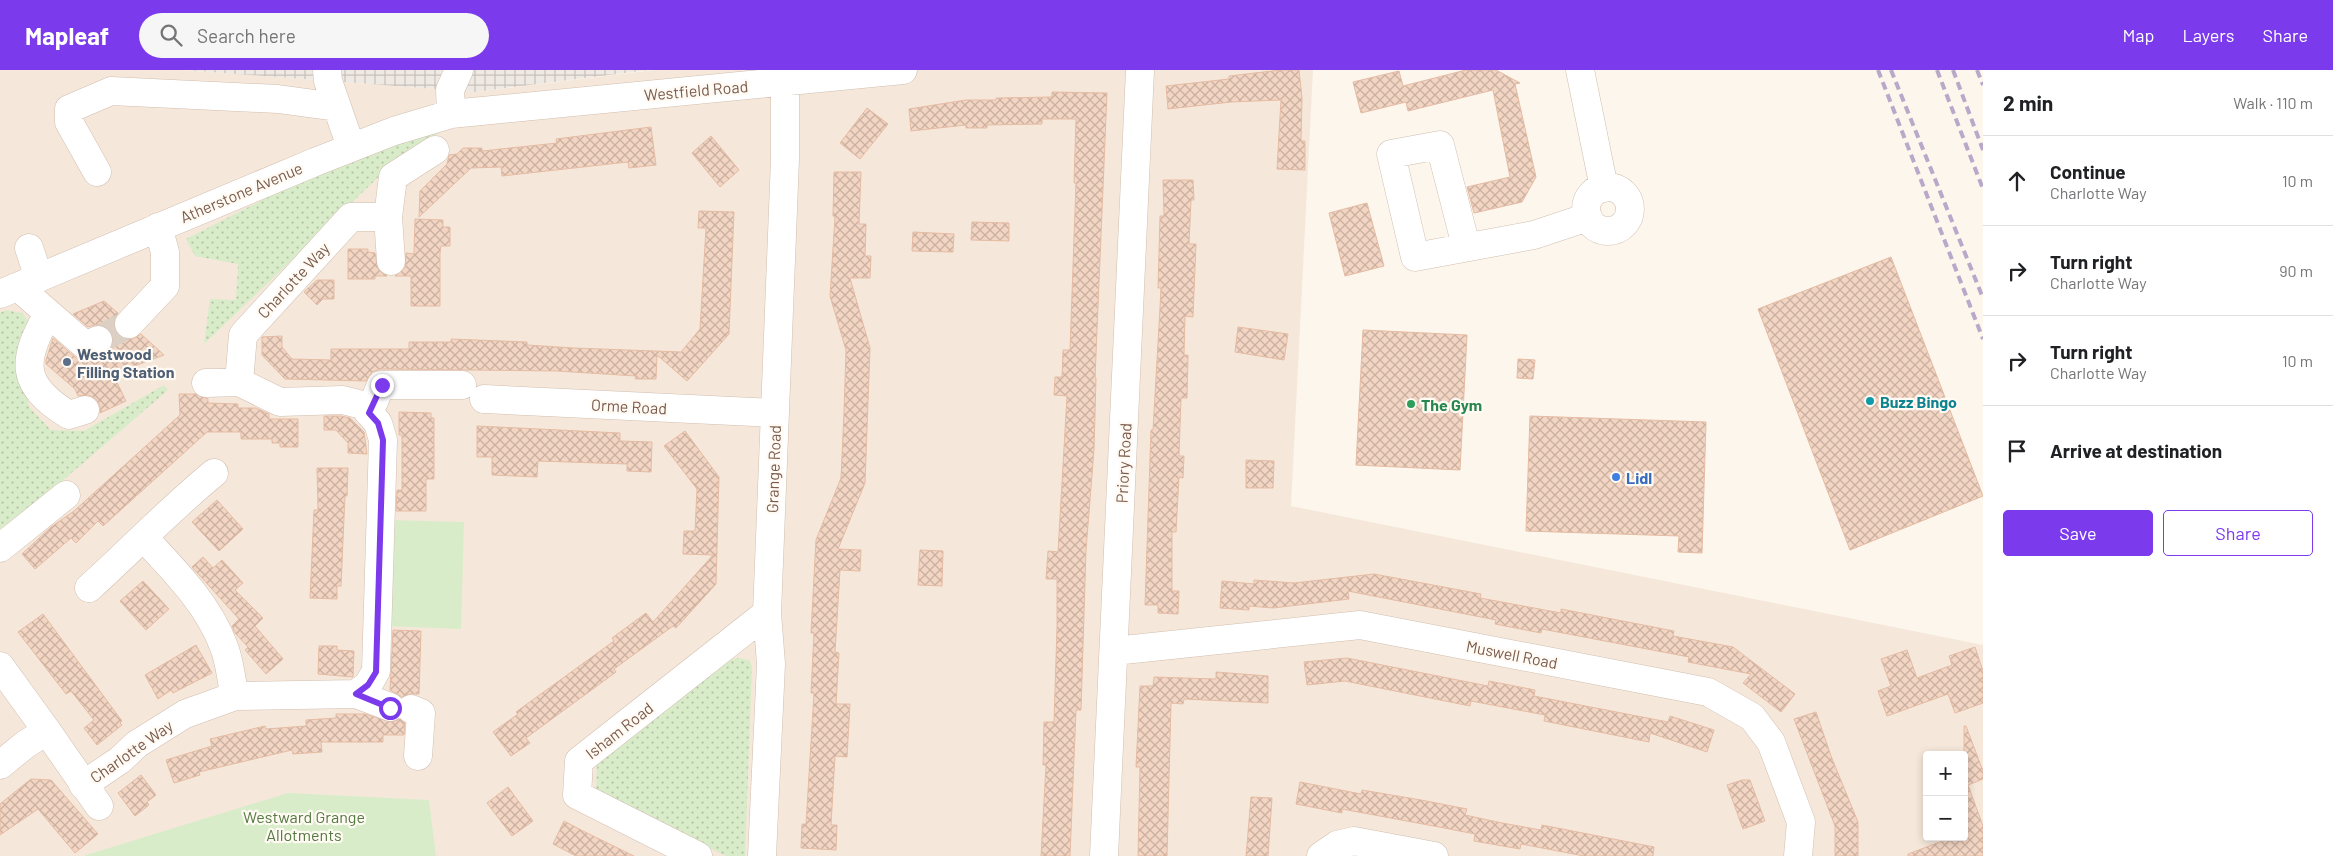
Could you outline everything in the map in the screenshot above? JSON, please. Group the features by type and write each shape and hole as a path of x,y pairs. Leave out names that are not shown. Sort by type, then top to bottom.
{"street":[{"path":"327,70 328,81 351,147"},
{"path":"451,114 450,90 458,70"},
{"name":"Westfield Road","path":"488,110 744,78 785,82 820,74 903,70"},
{"name":"Priory Road","path":"1104,856 1140,70"},
{"path":"1580,70 1604,188"},
{"name":"Grange Road","path":"762,856 771,664 767,613 785,159 785,82"},
{"path":"97,172 69,122 69,109 111,91 278,99 337,107"},
{"name":"Atherstone Avenue","path":"19,286 351,147 394,131 451,114 488,110"},
{"path":"391,261 388,217 393,177 435,150"},
{"path":"1604,188 1614,188 1626,196 1630,210 1625,223 1614,230 1608,231 1596,227 1588,217 1586,204 1594,192 1604,188"},
{"name":"Charlotte Way","path":"239,382 243,335 351,217 388,217"},
{"path":"1466,246 1534,235 1588,217"},
{"path":"129,324 165,286 165,252 158,227"},
{"path":"30,248 19,286 48,314 86,346 98,340"},
{"path":"48,314 36,335 29,357 32,381 48,402 69,415 85,410"},
{"path":"206,383 239,382 280,402 343,400 362,405 378,423 383,440 376,672 368,685 356,694"},
{"name":"Orme Road","path":"369,413 382,385 775,413"},
{"path":"89,588 144,538 176,504 214,473"},
{"path":"0,548 66,495"},
{"path":"144,538 198,602 215,626 225,648 235,696"},
{"name":"Isham Road","path":"698,856 577,795 579,761 767,613"},
{"name":"Muswell Road","path":"1114,651 1360,625 1708,692 1752,717 1771,742 1802,822 1798,856"},
{"name":"Charlotte Way","path":"0,666 99,806"},
{"name":"Charlotte Way","path":"83,785 120,760 137,744 184,714 235,696 356,694 421,713 418,756"},
{"path":"0,765 26,744 47,732"},
{"path":"1321,856 1337,845 1354,841 1434,856"}],"shaded area":[{"path":"0,70 184,70 475,92 654,70 1313,70 1291,506 1983,645 1983,856 0,856"},
{"path":"184,70 649,70 475,92"}],"green space":[{"path":"447,127 389,167 204,344 210,299 236,300 238,264 195,256 186,239 311,175"},
{"path":"6,310 22,313 31,324 22,371 29,407 51,430 84,431 164,385 168,390 61,482 0,529 0,313"},
{"path":"388,520 464,522 461,629 385,626"},
{"path":"738,658 749,660 752,666 745,856 726,856 596,792 597,764 728,661"},
{"name":"Westward Grange Allotments","path":"288,793 429,800 436,856 83,856"}],"building":[{"path":"1281,70 1299,70 1302,98 1301,141 1305,141 1305,170 1277,169 1281,100 1231,102 1168,109 1166,86 1229,79 1229,76"},
{"path":"1466,70 1496,70 1520,83 1515,84 1536,177 1522,202 1474,213 1467,187 1510,177 1493,90 1408,111 1406,102 1361,113 1353,82 1399,71 1403,86"},
{"path":"1052,92 1107,93 1095,378 1094,450 1086,550 1081,710 1076,710 1070,856 1041,856 1046,765 1043,765 1044,722 1054,722 1057,628 1057,579 1046,579 1048,551 1058,552 1067,396 1054,395 1055,377 1062,377 1063,350 1070,350 1076,183 1074,183 1076,119 1042,119 1042,124 987,125 987,128 966,128 966,125 911,131 909,109 966,100 1052,97"},
{"path":"867,108 888,124 860,159 840,143"},
{"path":"651,127 656,165 629,168 628,162 502,176 501,167 471,168 419,217 420,191 447,164 449,155 457,154 463,148 482,148 482,151 557,143 556,139"},
{"path":"711,136 739,170 720,187 692,153"},
{"path":"834,172 861,172 859,224 866,224 865,256 871,256 870,278 850,278 870,348 865,483 838,549 861,550 860,571 840,570 835,652 839,653 836,704 850,704 847,757 835,756 831,825 837,825 836,850 801,848 802,824 806,824 814,693 811,693 814,633 811,633 816,540 841,478 846,350 830,296 835,217 833,216"},
{"path":"1163,180 1193,180 1194,200 1191,200 1189,244 1196,244 1193,317 1185,316 1184,355 1188,355 1187,398 1181,398 1179,456 1184,456 1183,478 1179,477 1176,532 1172,532 1172,591 1179,591 1178,614 1158,613 1158,605 1145,605 1151,430 1153,430 1161,288 1158,288 1160,216 1164,216"},
{"path":"1367,203 1384,266 1345,276 1329,213"},
{"path":"699,211 734,212 729,334 687,381 657,355 656,379 635,379 636,376 557,371 381,369 372,372 366,381 285,379 262,355 262,337 282,336 282,347 292,359 331,360 331,349 409,349 409,342 451,342 451,339 527,342 527,345 574,348 681,352 700,329 706,228 698,228"},
{"path":"415,219 443,220 443,227 450,227 450,246 441,246 440,253 440,306 411,306 411,276 395,276 405,268 406,253 414,254"},
{"path":"972,222 1009,223 1009,241 971,240"},
{"path":"913,232 954,234 953,252 912,251"},
{"path":"348,249 368,249 368,252 375,253 378,269 387,276 375,276 375,279 348,279"},
{"name":"Buzz Bingo","path":"1891,257 1983,496 1850,550 1758,309"},
{"path":"317,280 334,280 334,299 323,299 317,305 304,292"},
{"path":"104,301 118,313 114,320 114,328 119,336 133,339 141,334 164,355 113,374 126,401 100,413 100,406 96,399 88,395 78,396 75,389 46,364 46,360 53,338 76,358 84,361 93,360 111,349 114,340 112,333 107,327 98,324 88,327 73,314"},
{"path":"1238,327 1288,334 1284,360 1235,352"},
{"name":"The Gym","path":"1363,330 1467,335 1460,470 1356,465"},
{"path":"1518,359 1535,360 1533,379 1517,378"},
{"path":"179,394 196,394 208,399 208,403 238,404 238,408 256,408 269,414 269,419 298,419 298,447 280,447 280,443 272,443 272,439 241,439 241,432 207,432 103,526 98,521 76,543 71,538 35,569 22,554 51,527 74,511 180,415"},
{"path":"399,412 431,413 431,418 434,418 434,479 426,479 426,511 396,511 397,490 402,490 402,435 399,435"},
{"path":"324,416 350,418 364,432 367,454 348,453 348,443 336,430 324,430"},
{"name":"Lidl","path":"1530,416 1706,422 1702,553 1678,552 1679,536 1526,531"},
{"path":"477,426 620,433 620,441 652,442 651,472 627,471 627,464 538,461 537,477 492,475 492,457 477,457"},
{"path":"685,431 719,477 716,584 676,628 673,626 614,669 616,672 526,738 530,743 511,756 493,732 518,714 516,712 614,641 612,638 646,613 653,622 713,555 683,554 684,531 695,531 697,489 664,446"},
{"path":"1246,460 1274,461 1273,488 1246,488"},
{"path":"317,468 348,468 341,586 337,586 337,599 310,598 314,510 318,510"},
{"path":"217,500 243,529 219,551 192,522"},
{"path":"920,550 943,551 942,586 918,585"},
{"path":"203,557 213,568 222,560 243,583 235,590 263,618 255,626 283,659 266,674 245,650 248,647 235,633 232,626 239,619 192,567"},
{"path":"1374,574 1481,594 1480,598 1561,613 1561,609 1674,631 1673,636 1733,647 1795,694 1781,712 1743,683 1751,674 1688,662 1689,657 1542,629 1541,633 1495,624 1496,620 1348,591 1349,599 1273,608 1249,606 1249,610 1220,608 1222,581 1254,584 1254,580 1294,583"},
{"path":"143,581 169,609 146,630 120,601"},
{"path":"43,614 122,721 120,723 122,725 97,745 84,728 94,720 71,691 66,694 18,632"},
{"path":"393,630 421,631 419,694 409,694 402,697 390,690"},
{"path":"196,645 212,673 173,693 171,690 158,699 145,675"},
{"path":"319,646 337,646 337,650 354,651 353,677 318,674"},
{"path":"1975,647 1983,671 1983,703 1955,713 1948,694 1887,716 1878,691 1891,686 1881,659 1907,650 1917,678 1952,665 1949,656"},
{"path":"1347,658 1488,686 1489,681 1535,690 1534,696 1668,722 1670,716 1714,730 1707,752 1650,733 1649,742 1544,721 1545,715 1471,701 1470,706 1345,681 1307,685 1304,662"},
{"path":"1216,672 1268,676 1268,703 1184,699 1183,704 1171,703 1167,856 1138,856 1140,767 1136,767 1140,686 1153,686 1154,677 1216,679"},
{"path":"1816,712 1831,756 1858,822 1858,856 1835,856 1835,826 1794,719"},
{"path":"336,714 365,714 392,722 400,719 405,723 404,735 383,735 383,742 321,742 322,752 293,754 292,750 199,772 200,775 174,783 166,760 212,746 210,739 265,726 266,729 306,726 306,720 336,718"},
{"path":"1964,726 1966,726 1983,771 1983,779 1968,785 1968,751 1964,751"},
{"path":"141,775 156,795 147,802 149,805 135,816 118,793"},
{"path":"31,779 51,780 98,834 75,853 38,809 0,835 0,804"},
{"path":"1742,780 1750,780 1765,821 1743,829 1727,785"},
{"path":"1300,782 1361,794 1362,790 1421,800 1467,809 1465,815 1502,823 1541,830 1542,825 1654,847 1653,856 1584,856 1521,844 1520,849 1474,841 1475,834 1342,809 1342,813 1296,804"},
{"path":"1968,785 1983,826 1983,856 1908,856 1908,854 1942,841 1968,841"},
{"path":"508,787 533,821 512,836 487,803"},
{"path":"1251,797 1272,798 1268,856 1246,856"},
{"path":"564,821 634,856 576,856 553,844"}],"tunnel":[{"path":"98,340 129,324"}],"railway":[{"path":"1878,70 1983,339"},
{"path":"1891,70 1983,298"},
{"path":"1937,70 1983,189"},
{"path":"1953,70 1983,150"},
{"path":"1977,70 1983,85"}],"place":[{"name":"Westwood Filling Station","path":"67,362"},
{"name":"Buzz Bingo","path":"1870,401"},
{"name":"The Gym","path":"1411,404"},
{"name":"Lidl","path":"1616,477"}],"route":[{"path":"382,385 369,413 378,423 383,440 376,672 368,685 356,694 390,708"}]}
